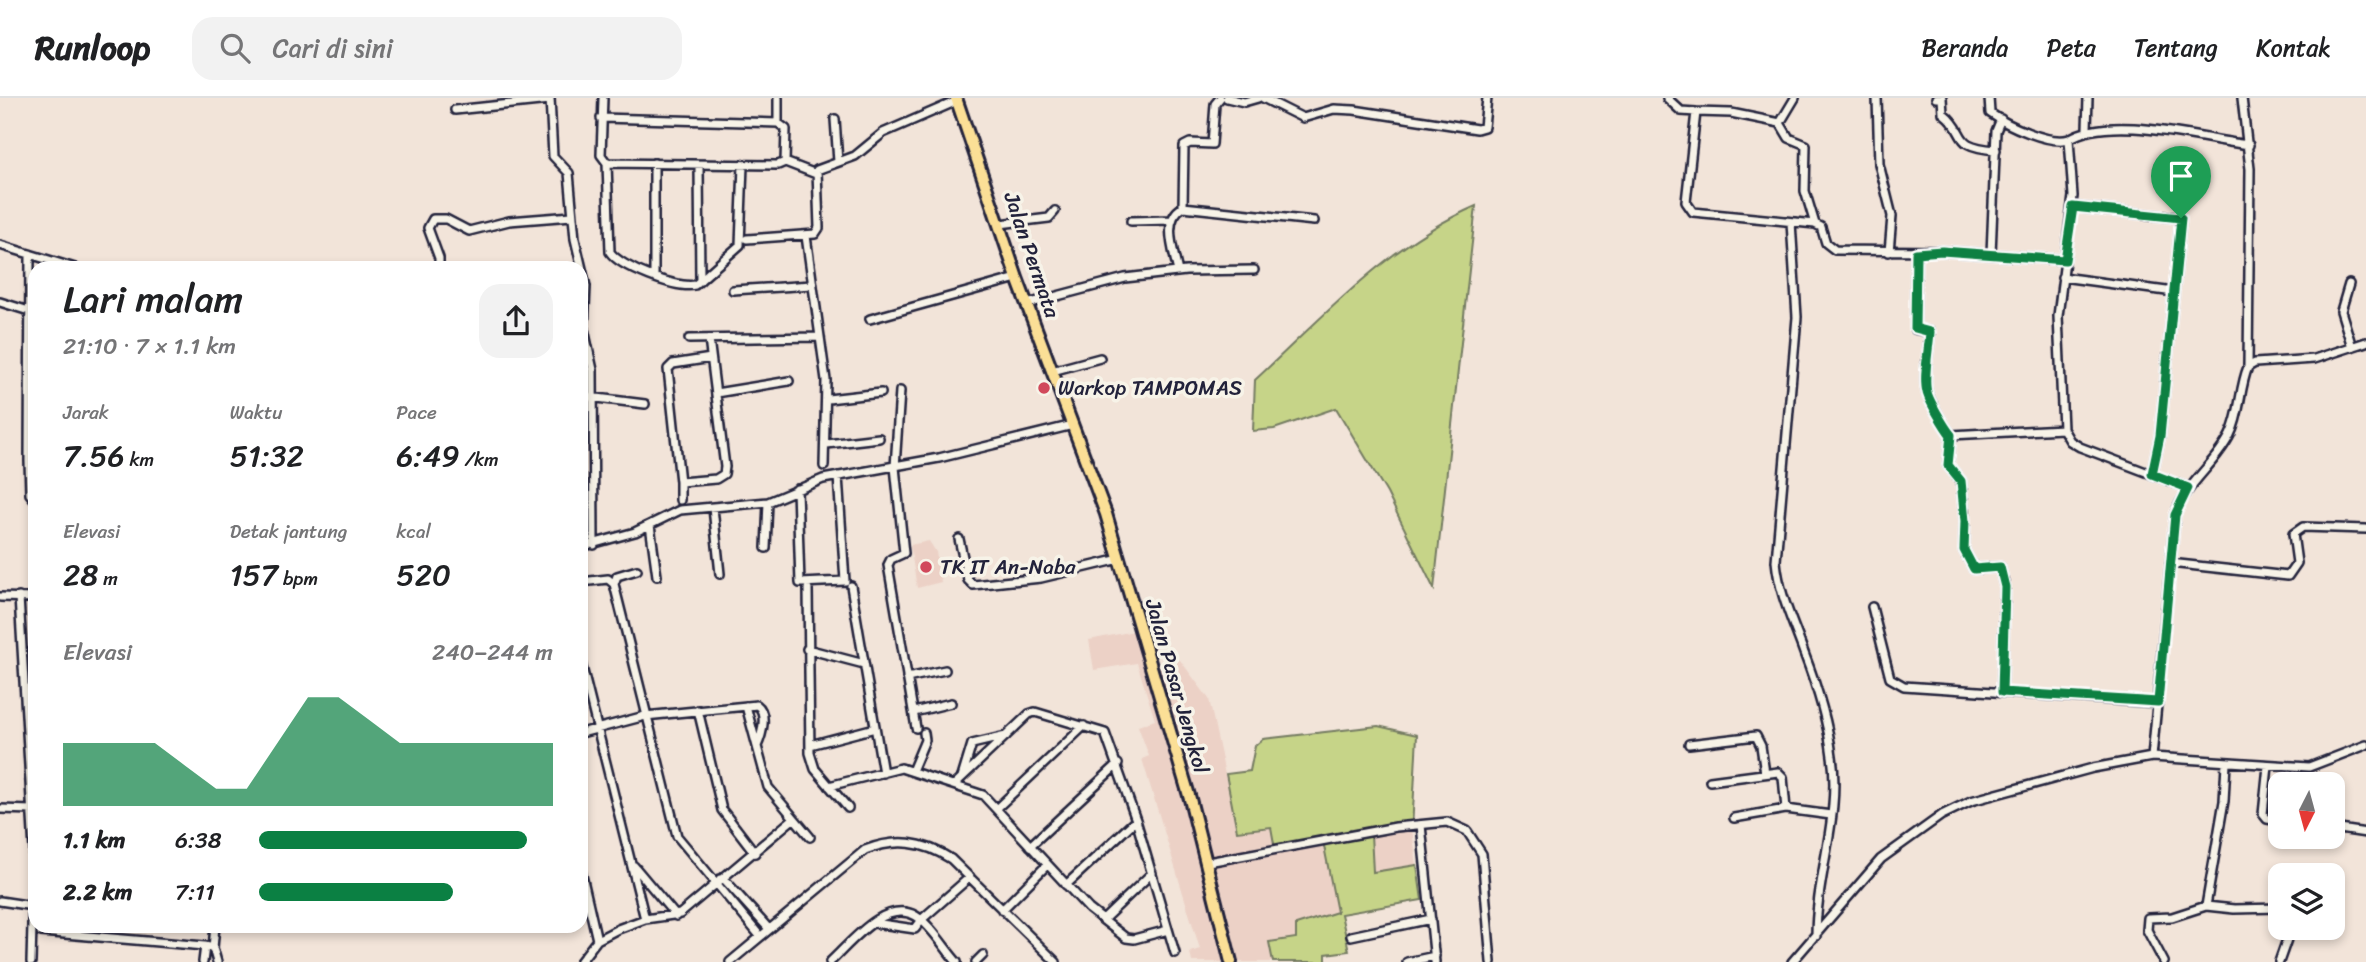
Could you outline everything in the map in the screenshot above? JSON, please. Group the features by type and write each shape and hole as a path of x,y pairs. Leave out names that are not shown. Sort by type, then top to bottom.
{"main road":[{"name":"Jalan Permata","path":"956,100 1017,278 1073,425"},
{"name":"Jalan Pasar Jengkol","path":"1073,425 1092,471 1120,559 1208,862 1231,962"}],"street":[{"path":"603,98 600,155 607,163 610,251 619,260 668,284 689,286 700,281 742,242 743,165"},
{"path":"778,98 778,123"},
{"path":"1183,207 1184,146 1190,143 1212,144 1215,104 1220,98"},
{"path":"1227,98 1244,102 1261,98 1303,118 1341,109 1477,129 1485,127 1487,98"},
{"path":"1667,98 1681,111 1731,113 1780,122"},
{"path":"1780,122 1795,98"},
{"path":"1877,98 1879,164 1892,216 1889,252"},
{"path":"1936,98 1942,98 1943,113 1955,122 1959,138 1973,148 1996,150"},
{"path":"1989,98 1990,113 2051,142 2069,139 2087,129 2131,129 2249,145"},
{"path":"2087,129 2088,98"},
{"path":"2152,757 2175,515 2188,488 2230,437 2238,417 2248,367 2249,145 2242,98"},
{"path":"455,110 550,99 553,156 569,173 572,216 581,261"},
{"path":"747,239 806,236 819,228 816,174 821,167 855,156 883,133 956,100"},
{"path":"1696,112 1686,202 1689,209 1697,214 1815,224 1821,227 1826,243 1835,250 1992,254 2065,260"},
{"path":"601,118 778,123 786,129 785,162"},
{"path":"835,119 838,162"},
{"path":"1992,254 1996,131 2001,120"},
{"path":"1780,122 1789,138 1806,145 1805,191 1815,224"},
{"path":"2069,139 2073,207 2057,316 2063,429 2070,440 2080,447 2188,488"},
{"path":"607,163 778,165 785,162 816,174"},
{"path":"654,163 654,277"},
{"path":"699,164 700,281"},
{"path":"1178,272 1171,220 1175,212 1183,207 1314,221"},
{"path":"2073,207 2181,218 2160,436 2152,474"},
{"path":"1000,224 1049,218 1055,211"},
{"path":"439,261 428,230 429,222 433,219 446,219 469,231 509,221 572,216"},
{"path":"1131,220 1171,220"},
{"path":"1791,222 1797,317 1776,561 1778,584 1805,655 1832,754 1831,815 1818,888 1816,936"},
{"path":"806,236 828,399 824,466"},
{"path":"0,245 52,261"},
{"path":"1916,253 1915,328 1930,332 1927,393 1937,408 1940,422 1951,435 1948,465 1961,481 1965,521 1964,550 1974,569 2000,567 2005,587 2002,692"},
{"path":"30,254 30,261"},
{"path":"1027,304 1125,278 1178,272 1254,270"},
{"path":"2063,277 2174,292"},
{"path":"870,319 1017,278"},
{"path":"2349,284 2341,311 2352,347"},
{"path":"733,289 812,285"},
{"path":"0,302 28,311"},
{"path":"689,339 819,337"},
{"path":"680,482 716,479 724,474 709,339"},
{"path":"2248,367 2262,363 2314,359 2366,341"},
{"path":"588,347 593,370 594,545"},
{"path":"680,500 668,369 673,364 711,358"},
{"path":"1052,371 1100,358"},
{"path":"716,393 789,381"},
{"path":"900,391 895,467 904,553 891,559 888,565 916,728"},
{"path":"828,399 881,393"},
{"path":"588,397 645,404"},
{"path":"588,546 650,525 680,510 768,502 797,489 838,477 895,467 1073,425"},
{"path":"1951,435 2063,429"},
{"path":"827,444 879,438"},
{"path":"797,489 800,583 845,581 838,477"},
{"path":"766,548 768,502"},
{"path":"713,508 720,574"},
{"path":"650,525 657,576"},
{"path":"2170,563 2288,576 2297,564 2293,534 2303,527 2366,529"},
{"path":"959,539 968,580 973,585 1041,578 1120,559"},
{"path":"637,570 617,576 614,584 677,836 760,936"},
{"path":"588,581 608,579 614,584"},
{"path":"851,586 883,773"},
{"path":"808,589 810,745 815,769 848,808"},
{"path":"0,597 28,598"},
{"path":"19,597 28,734"},
{"path":"1872,607 1890,678 1896,683 1913,688 2158,702"},
{"path":"807,649 864,664"},
{"path":"907,678 945,670"},
{"path":"588,690 645,919"},
{"path":"914,712 951,703"},
{"path":"588,731 645,716 746,706 762,708 762,731 757,746"},
{"path":"746,706 768,787 810,837"},
{"path":"698,710 722,810 755,853"},
{"path":"954,785 1035,712 1105,733 1136,820 1175,953"},
{"path":"996,809 1084,726"},
{"path":"810,745 875,729"},
{"path":"912,771 925,740 924,733"},
{"path":"962,778 972,744 1006,736"},
{"path":"1689,744 1756,736 1762,746 1765,773"},
{"path":"1792,962 1881,859 1960,806 2093,768 2152,757 2309,767 2366,746"},
{"path":"2206,906 2224,801 2226,763"},
{"path":"1030,846 1118,764"},
{"path":"2268,766 2263,814 2268,819"},
{"path":"829,786 901,768 983,795 1066,885 1126,938 1134,939 1168,930"},
{"path":"1710,781 1765,773 1782,775 1786,809"},
{"path":"0,809 28,810"},
{"path":"1734,818 1786,809 1831,815"},
{"path":"580,962 597,940 645,919 676,916 716,886 793,819"},
{"path":"1066,885 1136,820"},
{"path":"1208,862 1421,825 1447,822 1458,825 1479,845 1484,862 1491,962"},
{"path":"1407,962 1435,959 1421,825"},
{"path":"2345,830 2366,833"},
{"path":"730,962 865,850 886,842 911,842 933,848 970,877 1056,962"},
{"path":"631,863 676,916"},
{"path":"1002,910 1047,865"},
{"path":"1103,920 1152,873"},
{"path":"712,877 724,879 769,929"},
{"path":"874,923 915,929 921,920 970,877"},
{"path":"0,901 28,905"},
{"path":"588,901 597,940"},
{"path":"2164,962 2147,930 2148,918 2172,917 2206,906 2268,908"},
{"path":"830,962 874,923 892,912 902,911 921,920 957,962"},
{"path":"1351,936 1431,919"},
{"path":"31,962 32,933"},
{"path":"52,933 209,947"},
{"path":"203,962 213,933"},
{"path":"2279,962 2287,940"},
{"path":"209,947 217,962"},
{"path":"975,962 983,955"}],"shaded area":[{"name":"TK IT An-Naba","path":"929,541 936,552 941,582 917,588 910,545"},
{"path":"1139,630 1154,669 1180,660 1209,699 1237,831 1271,827 1275,849 1323,840 1337,912 1296,925 1297,938 1269,942 1273,962 1192,962 1190,952 1200,949 1142,759 1149,756 1138,726 1155,720 1137,663 1094,670 1089,640"},
{"path":"1412,830 1417,865 1373,872 1370,834"}],"green space":[{"path":"1476,206 1434,589 1387,493 1336,408 1274,429 1253,431 1255,380 1358,283 1414,240"},
{"path":"1378,726 1417,735 1412,830 1371,834 1373,872 1417,865 1422,900 1341,914 1349,951 1326,954 1326,962 1273,962 1269,942 1296,938 1296,925 1337,912 1323,841 1275,849 1271,827 1237,831 1226,774 1250,771 1255,746 1263,739"}],"place":[{"name":"Warkop TAMPOMAS","path":"1044,388"},
{"name":"TK IT An-Naba","path":"926,567"}],"route":[{"path":"2073,207 2181,218 2160,436 2152,474 2188,488 2175,515 2158,702 2002,692 2005,587 2000,567 1974,569 1964,550 1965,521 1961,481 1948,465 1951,435 1940,422 1937,408 1927,393 1930,332 1915,328 1916,253 1942,251 2065,260 2073,207"}]}
